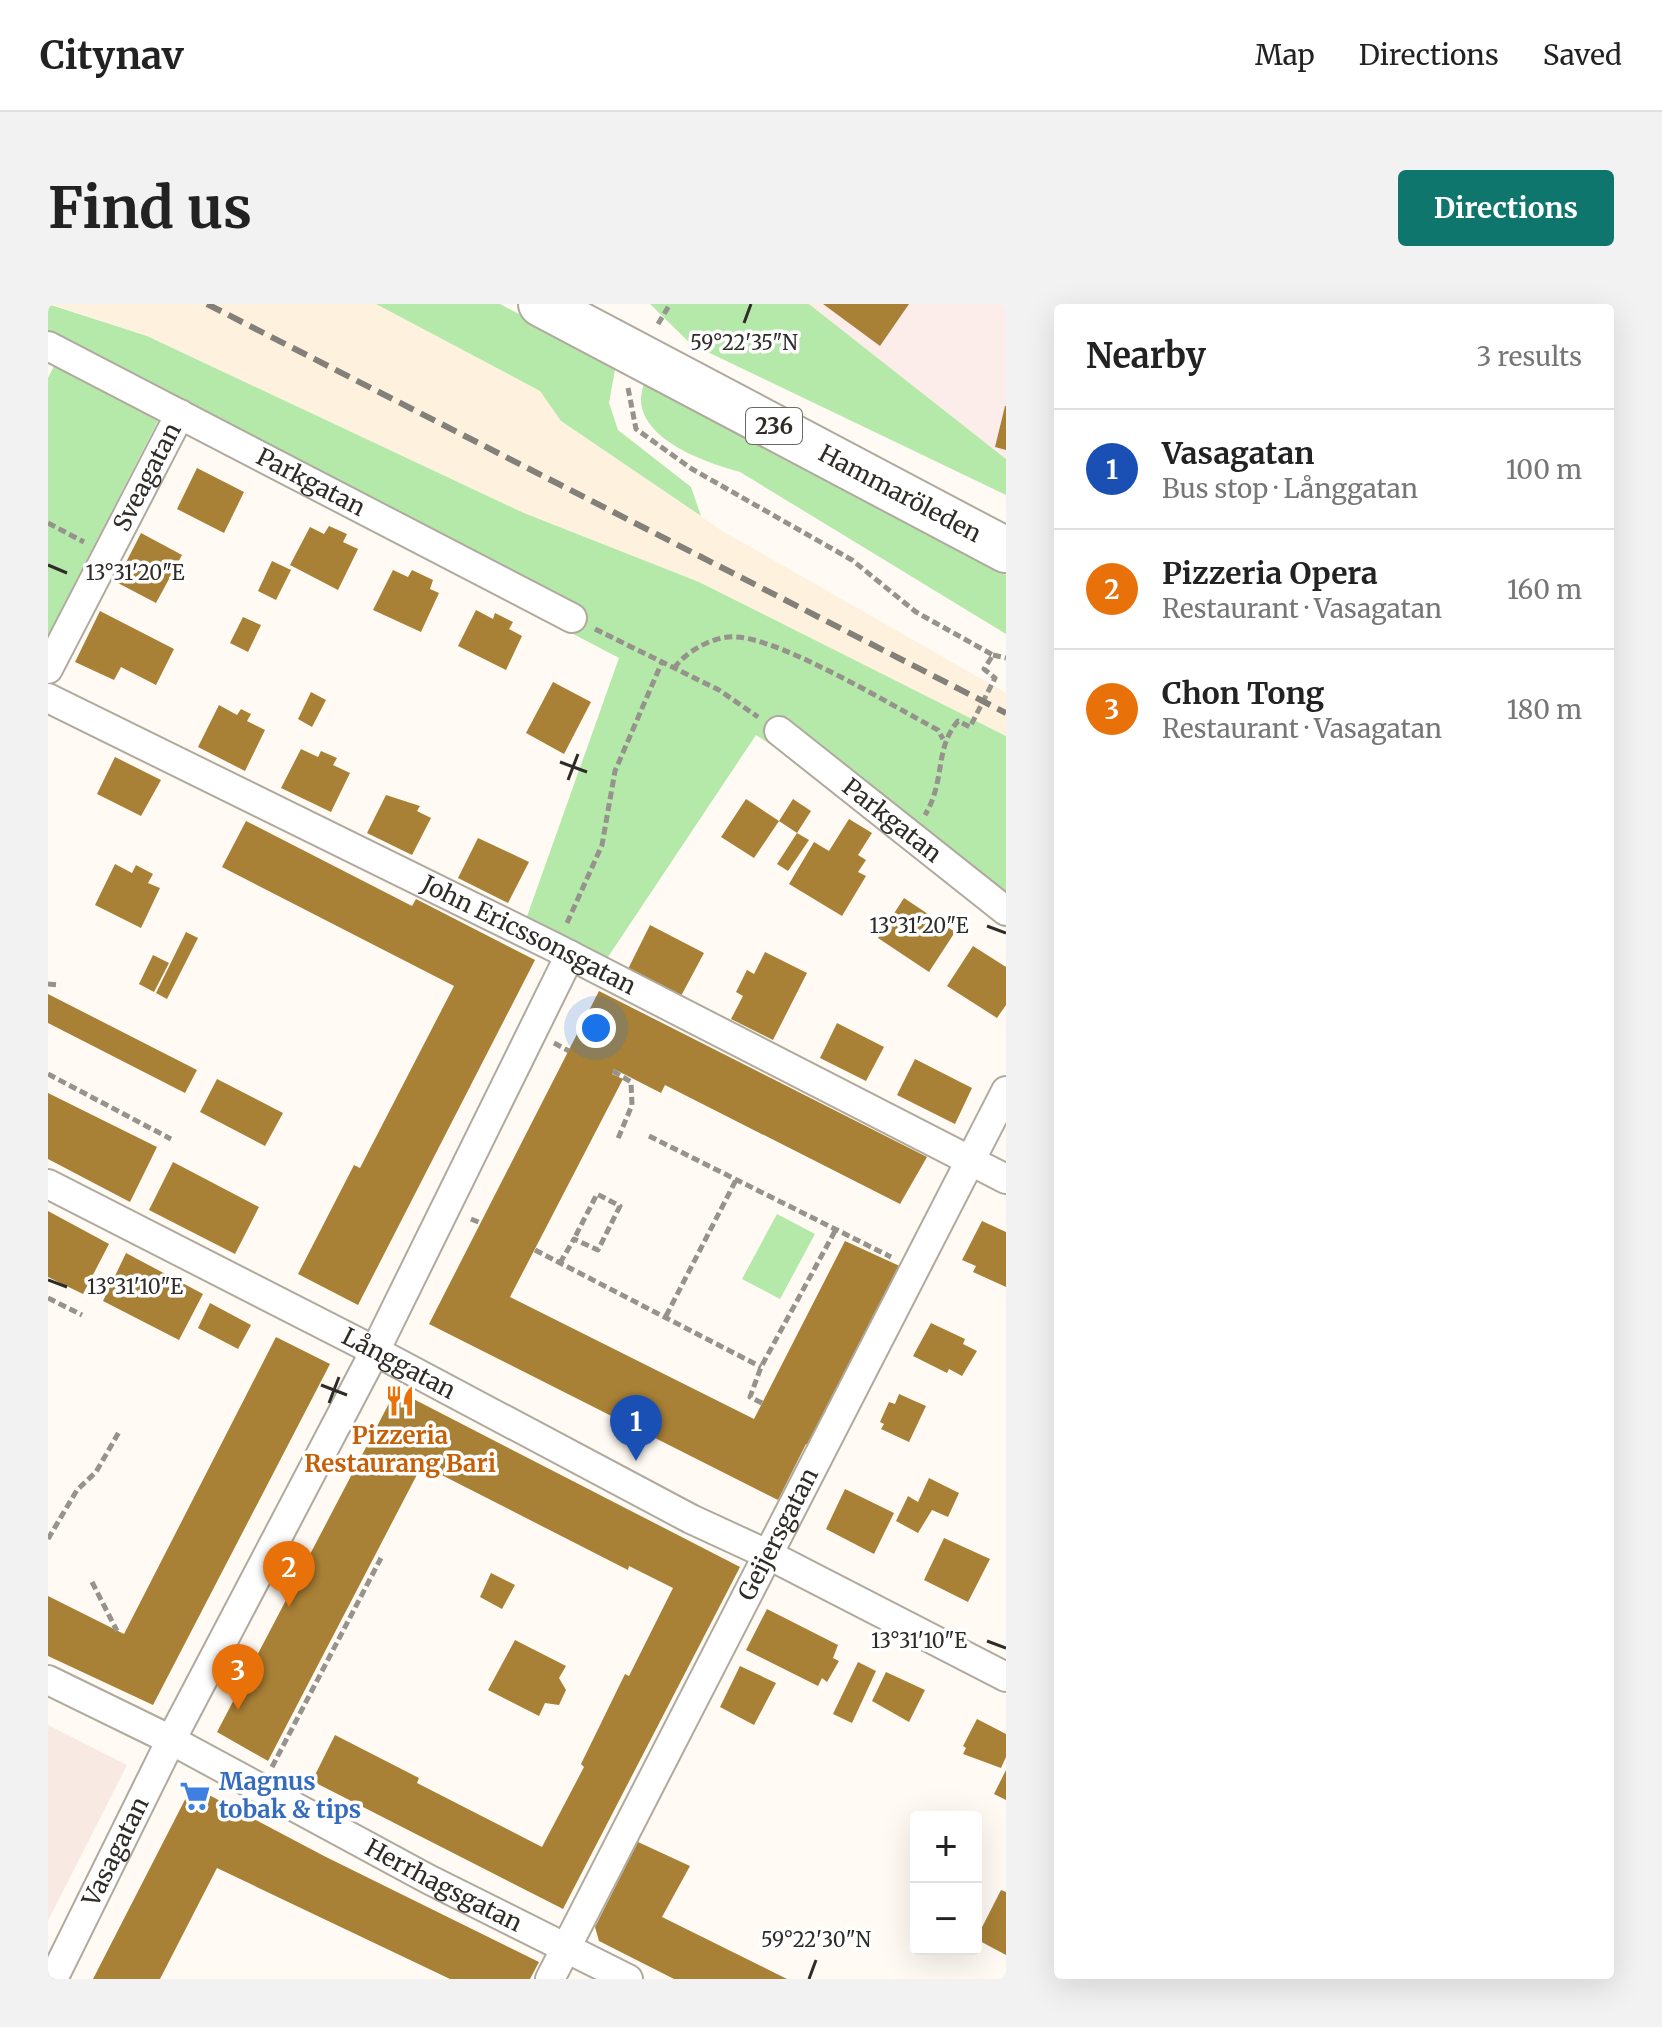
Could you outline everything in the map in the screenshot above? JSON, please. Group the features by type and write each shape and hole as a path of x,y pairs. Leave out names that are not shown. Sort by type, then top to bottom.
{"main road":[{"name":"Hammaröleden","path":"541,304 1006,550"},
{"name":"Hammaröleden","path":"583,304 1006,525"}],"street":[{"name":"Parkgatan","path":"48,346 572,618"},
{"name":"Sveagatan","path":"48,669 110,555 180,414"},
{"name":"John Ericssonsgatan","path":"48,698 562,951 1006,1179"},
{"name":"Parkgatan","path":"779,731 1006,911"},
{"name":"Vasagatan","path":"53,1979 171,1740 375,1351 562,951"},
{"name":"Geijersgatan","path":"550,1979 1006,1091"},
{"name":"Långgatan","path":"48,1184 375,1351 691,1519 769,1555 1006,1677"},
{"name":"Herrhagsgatan","path":"48,1680 171,1740 428,1879 628,1979"}],"path":[{"path":"658,324 670,304"},
{"path":"627,383 636,429 692,469 852,560 916,612 993,655 1006,658"},
{"path":"48,523 110,555"},
{"path":"572,618 719,690 779,731"},
{"path":"674,668 687,652 734,636 762,641 876,696 938,730 943,739"},
{"path":"911,835 937,792 943,739 958,721 970,727 985,702 995,678 984,669 993,655"},
{"path":"562,951 602,845 615,771 662,662"},
{"path":"48,984 60,985"},
{"path":"613,1071 631,1082 632,1105 617,1141"},
{"path":"48,1074 171,1139"},
{"path":"649,1136 894,1259"},
{"path":"666,1316 736,1180"},
{"path":"560,1263 597,1194 620,1206 598,1250 574,1239"},
{"path":"762,1403 750,1397 761,1367 835,1231"},
{"path":"535,1250 761,1367"},
{"path":"48,1298 82,1315"},
{"path":"48,1539 77,1490 96,1472 119,1432"},
{"path":"260,1789 381,1558"},
{"path":"92,1582 117,1631"}],"shaded area":[{"path":"51,304 376,304 540,391 561,421 721,530 1006,693 1006,736 699,582 524,513 147,336"},
{"path":"809,304 1006,304 1006,459"},
{"path":"48,1725 127,1765 48,1921"}],"green space":[{"path":"48,304 147,336 524,513 699,582 1006,736 1006,899 756,735 608,957 525,922 619,658 160,417 48,635 48,378 55,364 48,359"},
{"path":"376,304 500,304 616,364 609,403 618,430 691,487 701,516 561,421 540,391"},
{"path":"650,304 809,304 1006,459 1006,495 691,344"},
{"path":"646,375 1006,575 1006,634 740,472 695,456 664,438 644,414 641,399"},
{"path":"777,1214 815,1234 780,1299 742,1279"}],"building":[{"path":"823,304 909,304 880,346"},
{"path":"1006,406 1006,450 995,447"},
{"path":"197,468 244,492 224,533 177,509"},
{"path":"329,526 347,534 343,542 358,549 338,590 290,565 310,527 324,534"},
{"path":"141,533 182,555 156,603 116,582"},
{"path":"272,561 291,570 276,600 258,591"},
{"path":"393,570 408,577 412,570 433,580 430,589 439,593 421,632 373,610"},
{"path":"476,610 493,619 495,613 513,622 509,629 522,636 506,670 458,646"},
{"path":"100,611 174,649 156,685 121,667 114,680 75,662"},
{"path":"243,617 261,625 248,652 230,643"},
{"path":"553,682 591,702 564,754 526,733"},
{"path":"311,692 326,700 312,727 298,719"},
{"path":"219,705 237,715 241,709 251,714 247,721 265,730 245,771 198,747"},
{"path":"301,749 318,757 321,751 337,758 333,765 350,773 331,812 281,788"},
{"path":"115,757 161,780 141,816 97,794"},
{"path":"386,795 420,806 417,811 431,818 412,855 367,833"},
{"path":"746,799 779,821 754,858 721,837"},
{"path":"793,799 811,811 797,833 779,821"},
{"path":"849,819 872,833 858,855 866,860 858,872 866,876 842,916 789,884 814,842 829,851"},
{"path":"246,821 412,906 416,899 535,960 358,1305 298,1274 354,1165 360,1168 454,986 222,867"},
{"path":"797,833 809,840 788,871 777,864"},
{"path":"478,838 529,862 508,903 458,878"},
{"path":"115,864 132,873 136,865 153,874 148,883 160,888 141,928 95,905"},
{"path":"904,898 955,932 929,972 878,938"},
{"path":"650,925 704,953 681,996 628,969"},
{"path":"186,932 198,938 167,999 156,993"},
{"path":"973,946 1006,967 1006,1005 997,1018 947,986"},
{"path":"765,952 807,973 773,1040 731,1019 743,996 736,992 747,970 754,974"},
{"path":"153,955 169,963 154,992 139,984"},
{"path":"599,991 927,1157 900,1204 665,1085 661,1093 614,1069 612,1074 623,1079 510,1297 754,1419 845,1241 904,1268 812,1448 806,1444 778,1500 429,1324"},
{"path":"48,994 197,1070 185,1093 48,1023"},
{"path":"837,1023 884,1047 866,1081 820,1058"},
{"path":"915,1059 972,1088 955,1124 897,1095"},
{"path":"217,1079 283,1113 265,1146 200,1112"},
{"path":"48,1093 157,1147 130,1202 48,1159"},
{"path":"173,1162 259,1207 235,1254 149,1210"},
{"path":"48,1211 109,1244 83,1294 48,1277"},
{"path":"982,1221 1006,1232 1006,1287 973,1272 976,1266 962,1260"},
{"path":"126,1253 203,1294 179,1340 103,1301"},
{"path":"210,1303 251,1325 238,1349 198,1328"},
{"path":"931,1323 965,1339 963,1344 977,1351 962,1376 949,1369 947,1373 913,1356"},
{"path":"276,1337 330,1364 153,1705 48,1656 48,1596 124,1634"},
{"path":"396,1390 740,1567 563,1909 312,1781 335,1735 419,1778 417,1783 542,1847 584,1767 581,1764 625,1674 629,1676 673,1588 629,1566 628,1570 422,1465 268,1761 217,1732"},
{"path":"899,1394 926,1406 909,1442 881,1429 884,1424 880,1422 889,1402 895,1404"},
{"path":"929,1478 959,1493 948,1517 932,1510 918,1533 896,1521 908,1496 918,1502"},
{"path":"845,1489 894,1513 874,1554 826,1529"},
{"path":"944,1538 990,1559 968,1602 924,1580"},
{"path":"491,1573 515,1585 502,1609 480,1597"},
{"path":"767,1609 838,1645 833,1658 839,1661 827,1682 822,1678 818,1686 746,1650"},
{"path":"515,1640 566,1666 559,1678 566,1690 559,1705 545,1703 539,1716 488,1690"},
{"path":"858,1662 876,1671 852,1723 833,1714"},
{"path":"740,1666 776,1683 754,1725 720,1707"},
{"path":"886,1672 925,1690 909,1722 872,1701"},
{"path":"977,1719 1006,1734 1006,1757 1001,1768 963,1754 966,1748 963,1746"},
{"path":"1006,1770 1006,1800 994,1794"},
{"path":"192,1786 324,1856 539,1962 530,1979 450,1979 217,1868 160,1979 93,1979"},
{"path":"638,1842 690,1866 662,1917 787,1979 674,1979 599,1941 595,1927"},
{"path":"1001,1890 1006,1892 1006,1955 982,1942 982,1927"}],"railway":[{"path":"207,304 1006,713"}],"place":[{"name":"Pizzeria Restaurang Bari","path":"400,1401"},
{"name":"Vasagatan","path":"636,1461"},
{"name":"Pizzeria Opera","path":"289,1607"},
{"name":"Chon Tong","path":"238,1710"},
{"name":"Magnus tobak & tips","path":"195,1796"}]}
